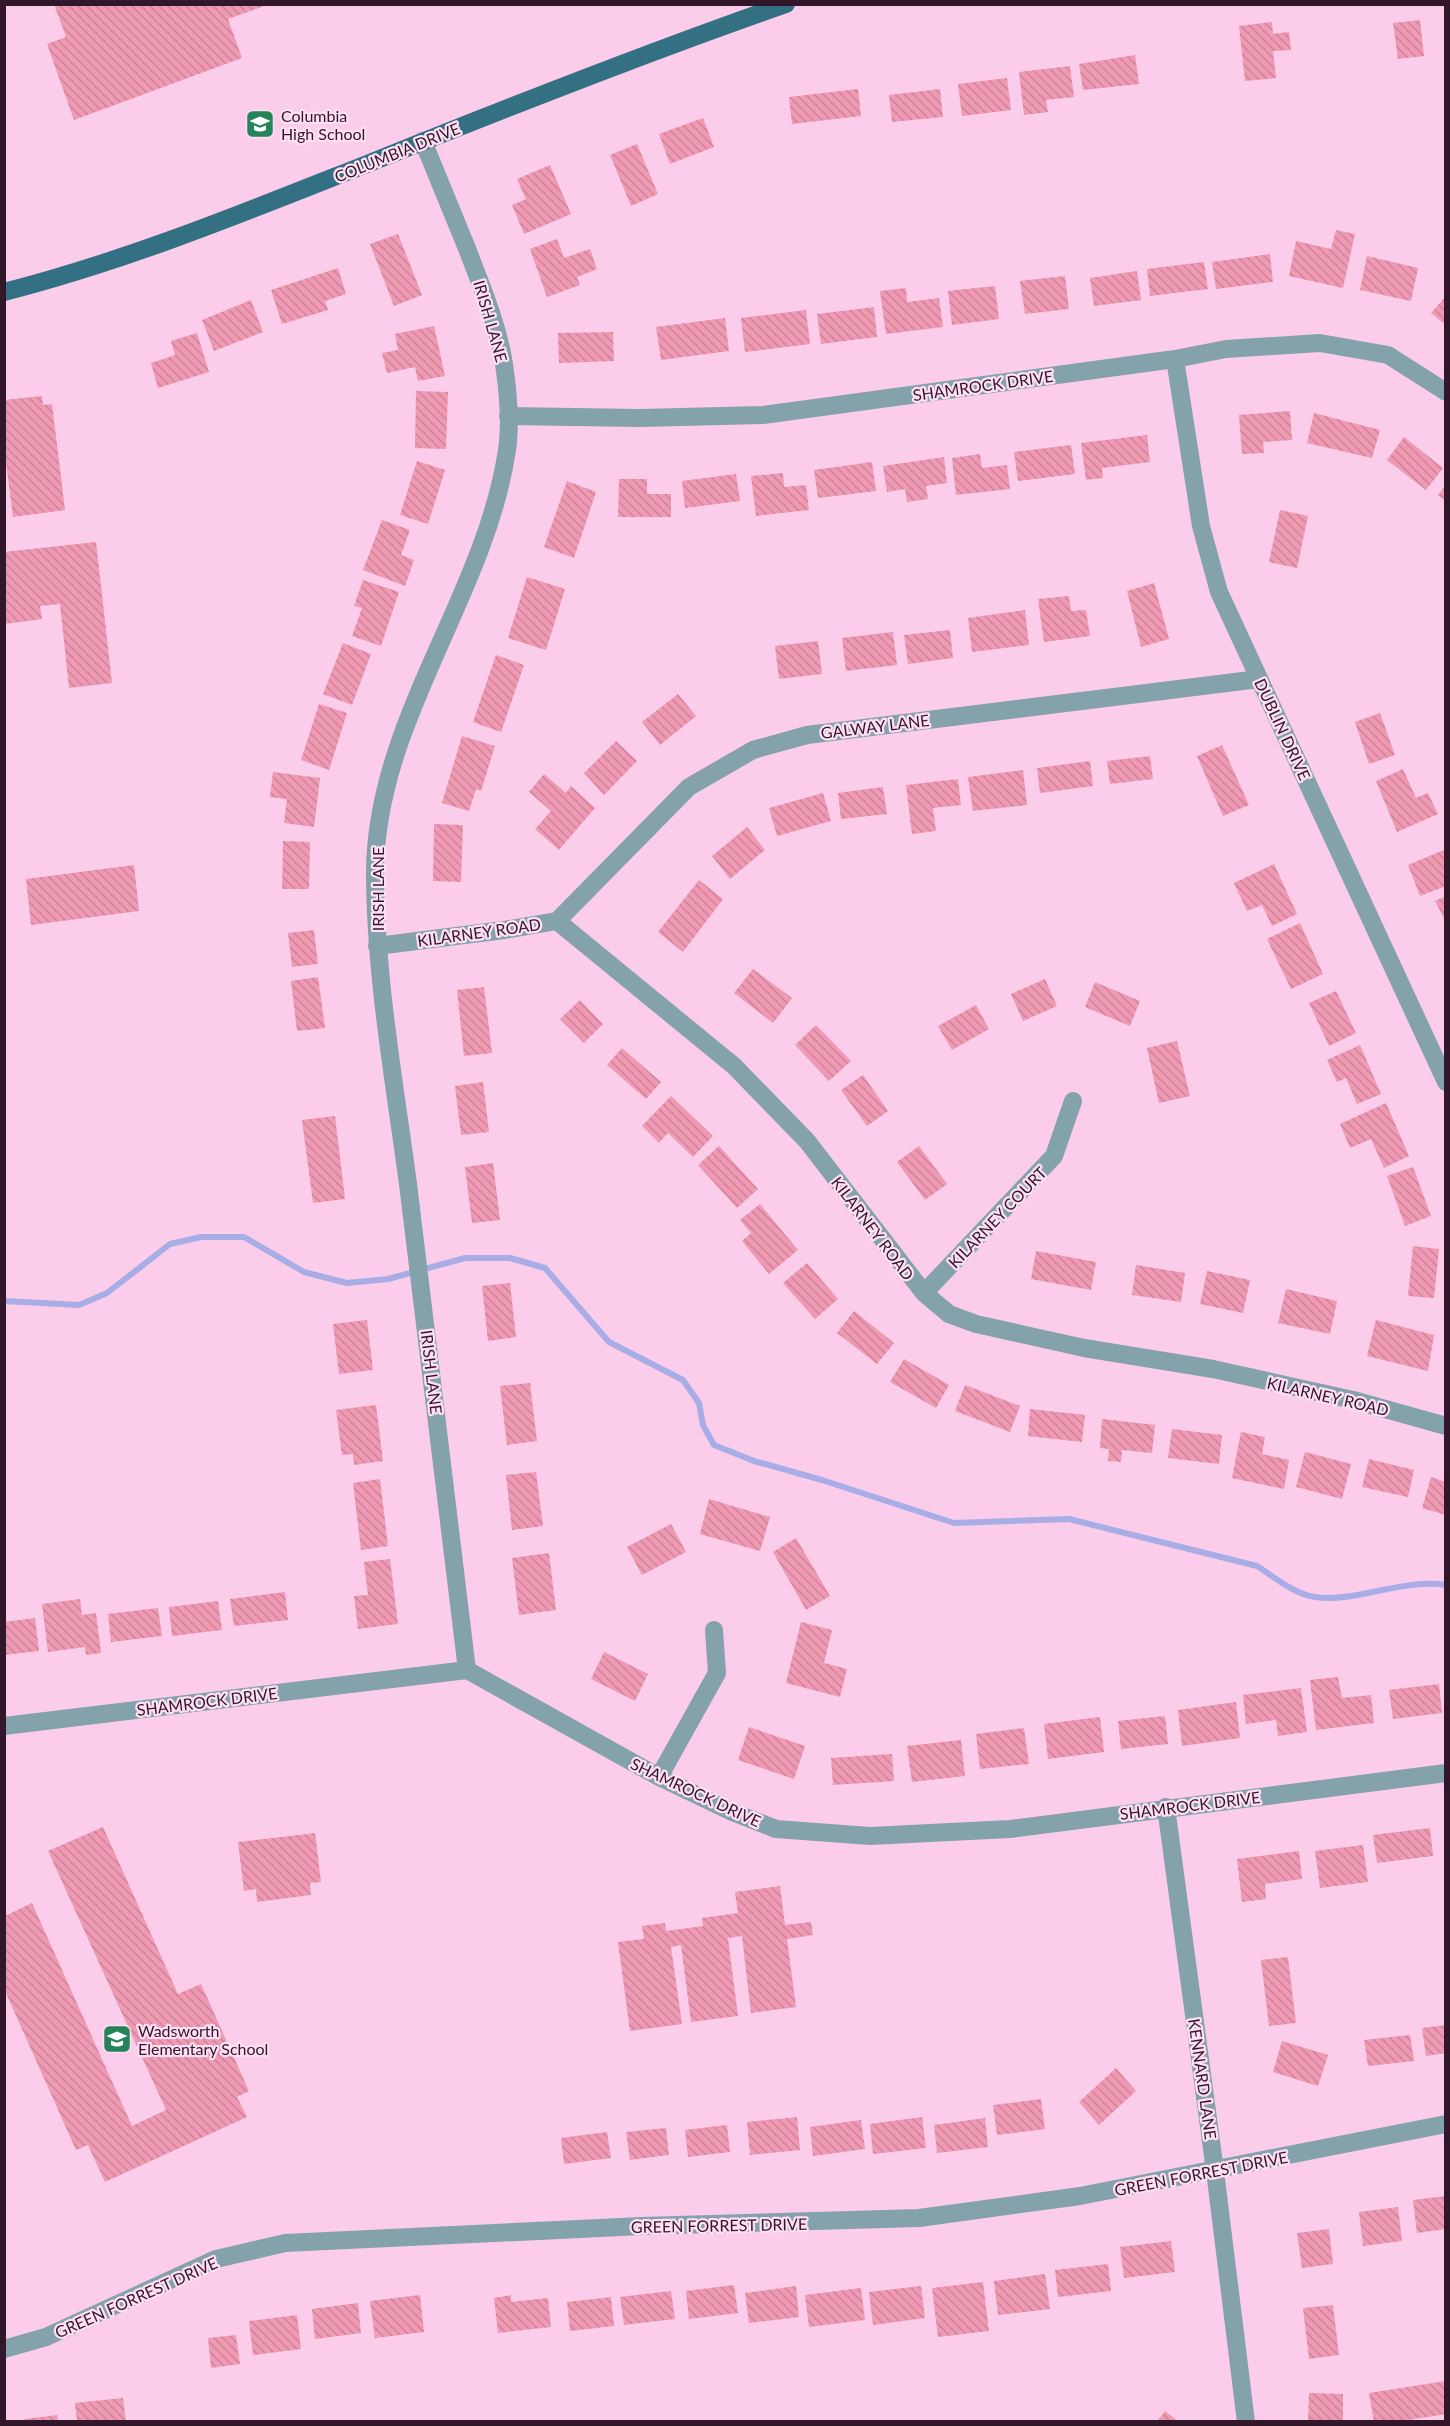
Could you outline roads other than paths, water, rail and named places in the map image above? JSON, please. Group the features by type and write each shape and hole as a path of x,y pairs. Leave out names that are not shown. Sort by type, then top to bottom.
{"main road":[{"name":"COLUMBIA DRIVE","path":"4,292 67,276 210,226 685,39 786,4"}],"street":[{"name":"IRISH LANE","path":"423,141 489,305 504,363 508,416 507,449 488,531 413,705 388,776 378,823 375,867 377,946 437,1411 467,1670"},
{"name":"SHAMROCK DRIVE","path":"508,416 640,418 763,415 1174,359 1226,349 1320,343 1388,355 1446,392"},
{"name":"DUBLIN DRIVE","path":"1174,359 1201,526 1219,592 1446,1082"},
{"name":"GALWAY LANE","path":"557,921 689,788 753,750 807,735 1259,679"},
{"name":"KILARNEY ROAD","path":"377,946 557,921 734,1066 807,1141 924,1293 949,1314 976,1324 1084,1348 1225,1372 1353,1400 1446,1426"},
{"name":"KILARNEY COURT","path":"924,1293 1054,1156 1073,1101"},
{"path":"659,1777 717,1673 714,1630"},
{"name":"SHAMROCK DRIVE","path":"4,1726 467,1670 659,1777 776,1829 870,1836 1010,1829 1446,1773"},
{"name":"KENNARD LANE","path":"1166,1808 1215,2171 1245,2421"},
{"name":"GREEN FORREST DRIVE","path":"4,2349 46,2337 216,2259 285,2243 642,2226 919,2218 1080,2196 1446,2124"}],"waterway":[{"path":"4,1301 79,1305 107,1293 170,1244 201,1237 244,1237 304,1272 347,1283 388,1279 465,1258 510,1258 545,1268 609,1342 683,1380 699,1403 703,1425 714,1445 754,1461 822,1480 954,1523 1069,1519 1257,1566 1292,1589 1315,1597 1347,1597 1413,1585 1446,1585"}],"place":[{"name":"Columbia High School","path":"260,124"},
{"name":"Wadsworth Elementary School","path":"117,2039"}]}
